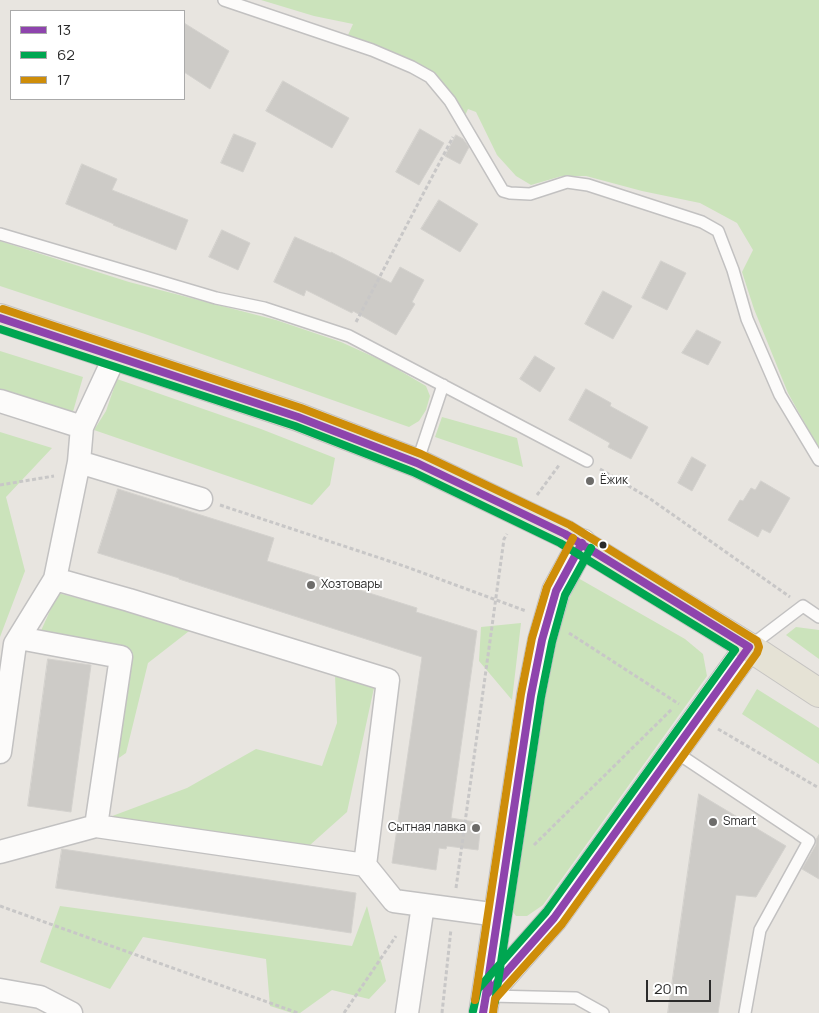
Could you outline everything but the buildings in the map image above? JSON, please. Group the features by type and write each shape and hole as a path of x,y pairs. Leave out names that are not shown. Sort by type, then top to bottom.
{"main road":[{"path":"0,318 298,417 418,462 582,543 819,693"}],"street":[{"path":"0,746 15,644 55,579 78,462 82,427 115,356"},
{"path":"0,401 82,427"},
{"path":"78,462 201,498"},
{"path":"484,1004 531,695 542,640 556,592 582,543"},
{"path":"55,579 388,680 365,865"},
{"path":"19,638 121,657 96,826"},
{"path":"484,1004 554,918 674,750 688,710 749,647"},
{"path":"0,852 96,826 365,865 394,901 498,915 513,928 541,932"},
{"path":"407,1013 423,905"},
{"path":"0,990 40,997 71,1013"}],"lane":[{"path":"224,0 372,50 430,77 450,101 503,191 530,194 567,182 588,185 702,222 718,231 733,270 750,328 780,395 819,460"},
{"path":"0,234 216,298 264,308 349,336 587,461"},
{"path":"418,462 443,385"},
{"path":"749,647 803,606 819,617"},
{"path":"674,750 809,841 760,930 745,1013"},
{"path":"484,1004 576,998 603,1013"}],"path":[{"path":"349,336 461,120"},
{"path":"587,461 649,498 803,606"},
{"path":"0,485 59,476"},
{"path":"201,498 404,566 548,619 688,710 819,788"},
{"path":"442,1013 453,909 496,600"},
{"path":"532,847 688,710"},
{"path":"0,906 298,1013"},
{"path":"344,1013 396,935"}],"green space":[{"path":"261,0 819,0 819,449 788,393 754,309 742,272 753,250 737,223 700,203 642,191 586,176 562,176 531,185 516,176 497,155 476,112 468,109 461,124 432,85 401,67 344,44 353,24 314,16"},
{"path":"0,241 129,282 276,320 341,342 385,362 426,386 430,396 426,410 419,421 409,427 145,334 0,286"},
{"path":"0,351 83,377 72,415 0,391"},
{"path":"117,379 261,429 335,458 330,485 312,505 94,430 106,411"},
{"path":"442,417 517,438 523,467 435,437"},
{"path":"0,432 52,448 6,497 25,571 0,637"},
{"path":"578,578 685,639 703,654 707,676 543,905 527,916 516,916 511,909 553,638"},
{"path":"58,593 193,628 148,663 126,753 113,762 111,649 35,644"},
{"path":"521,623 512,700 479,661 481,627"},
{"path":"796,627 819,630 819,659 786,635"},
{"path":"334,651 379,665 347,812 310,845 107,818 187,788 256,749 322,766 337,723"},
{"path":"757,689 819,728 819,764 742,714"},
{"path":"60,906 352,946 367,906 386,981 369,999 332,990 300,1013 292,1013 270,1006 266,959 143,937 110,989 40,962"}],"transit line":[{"name":"17","path":"3,309 301,408 421,454 570,525 757,641 759,647 757,653 562,924 495,999 493,1013"},
{"name":"13","path":"0,318 298,417 417,463 565,534 749,647 554,918 486,995 483,1013"},
{"name":"62","path":"0,329 295,426 413,472 560,543 735,650 546,912 478,989 473,1011"},
{"name":"17","path":"475,1000 521,694 532,638 547,587 573,538"},
{"name":"13","path":"485,1001 531,695 542,640 556,591 582,543"},
{"name":"62","path":"495,1002 541,697 552,642 565,595 591,548"}],"place":[{"name":"Ёжик","path":"590,481"},
{"name":"Хозтовары","path":"311,585"},
{"name":"Smart","path":"713,822"},
{"name":"Сытная лавка","path":"476,828"}]}
